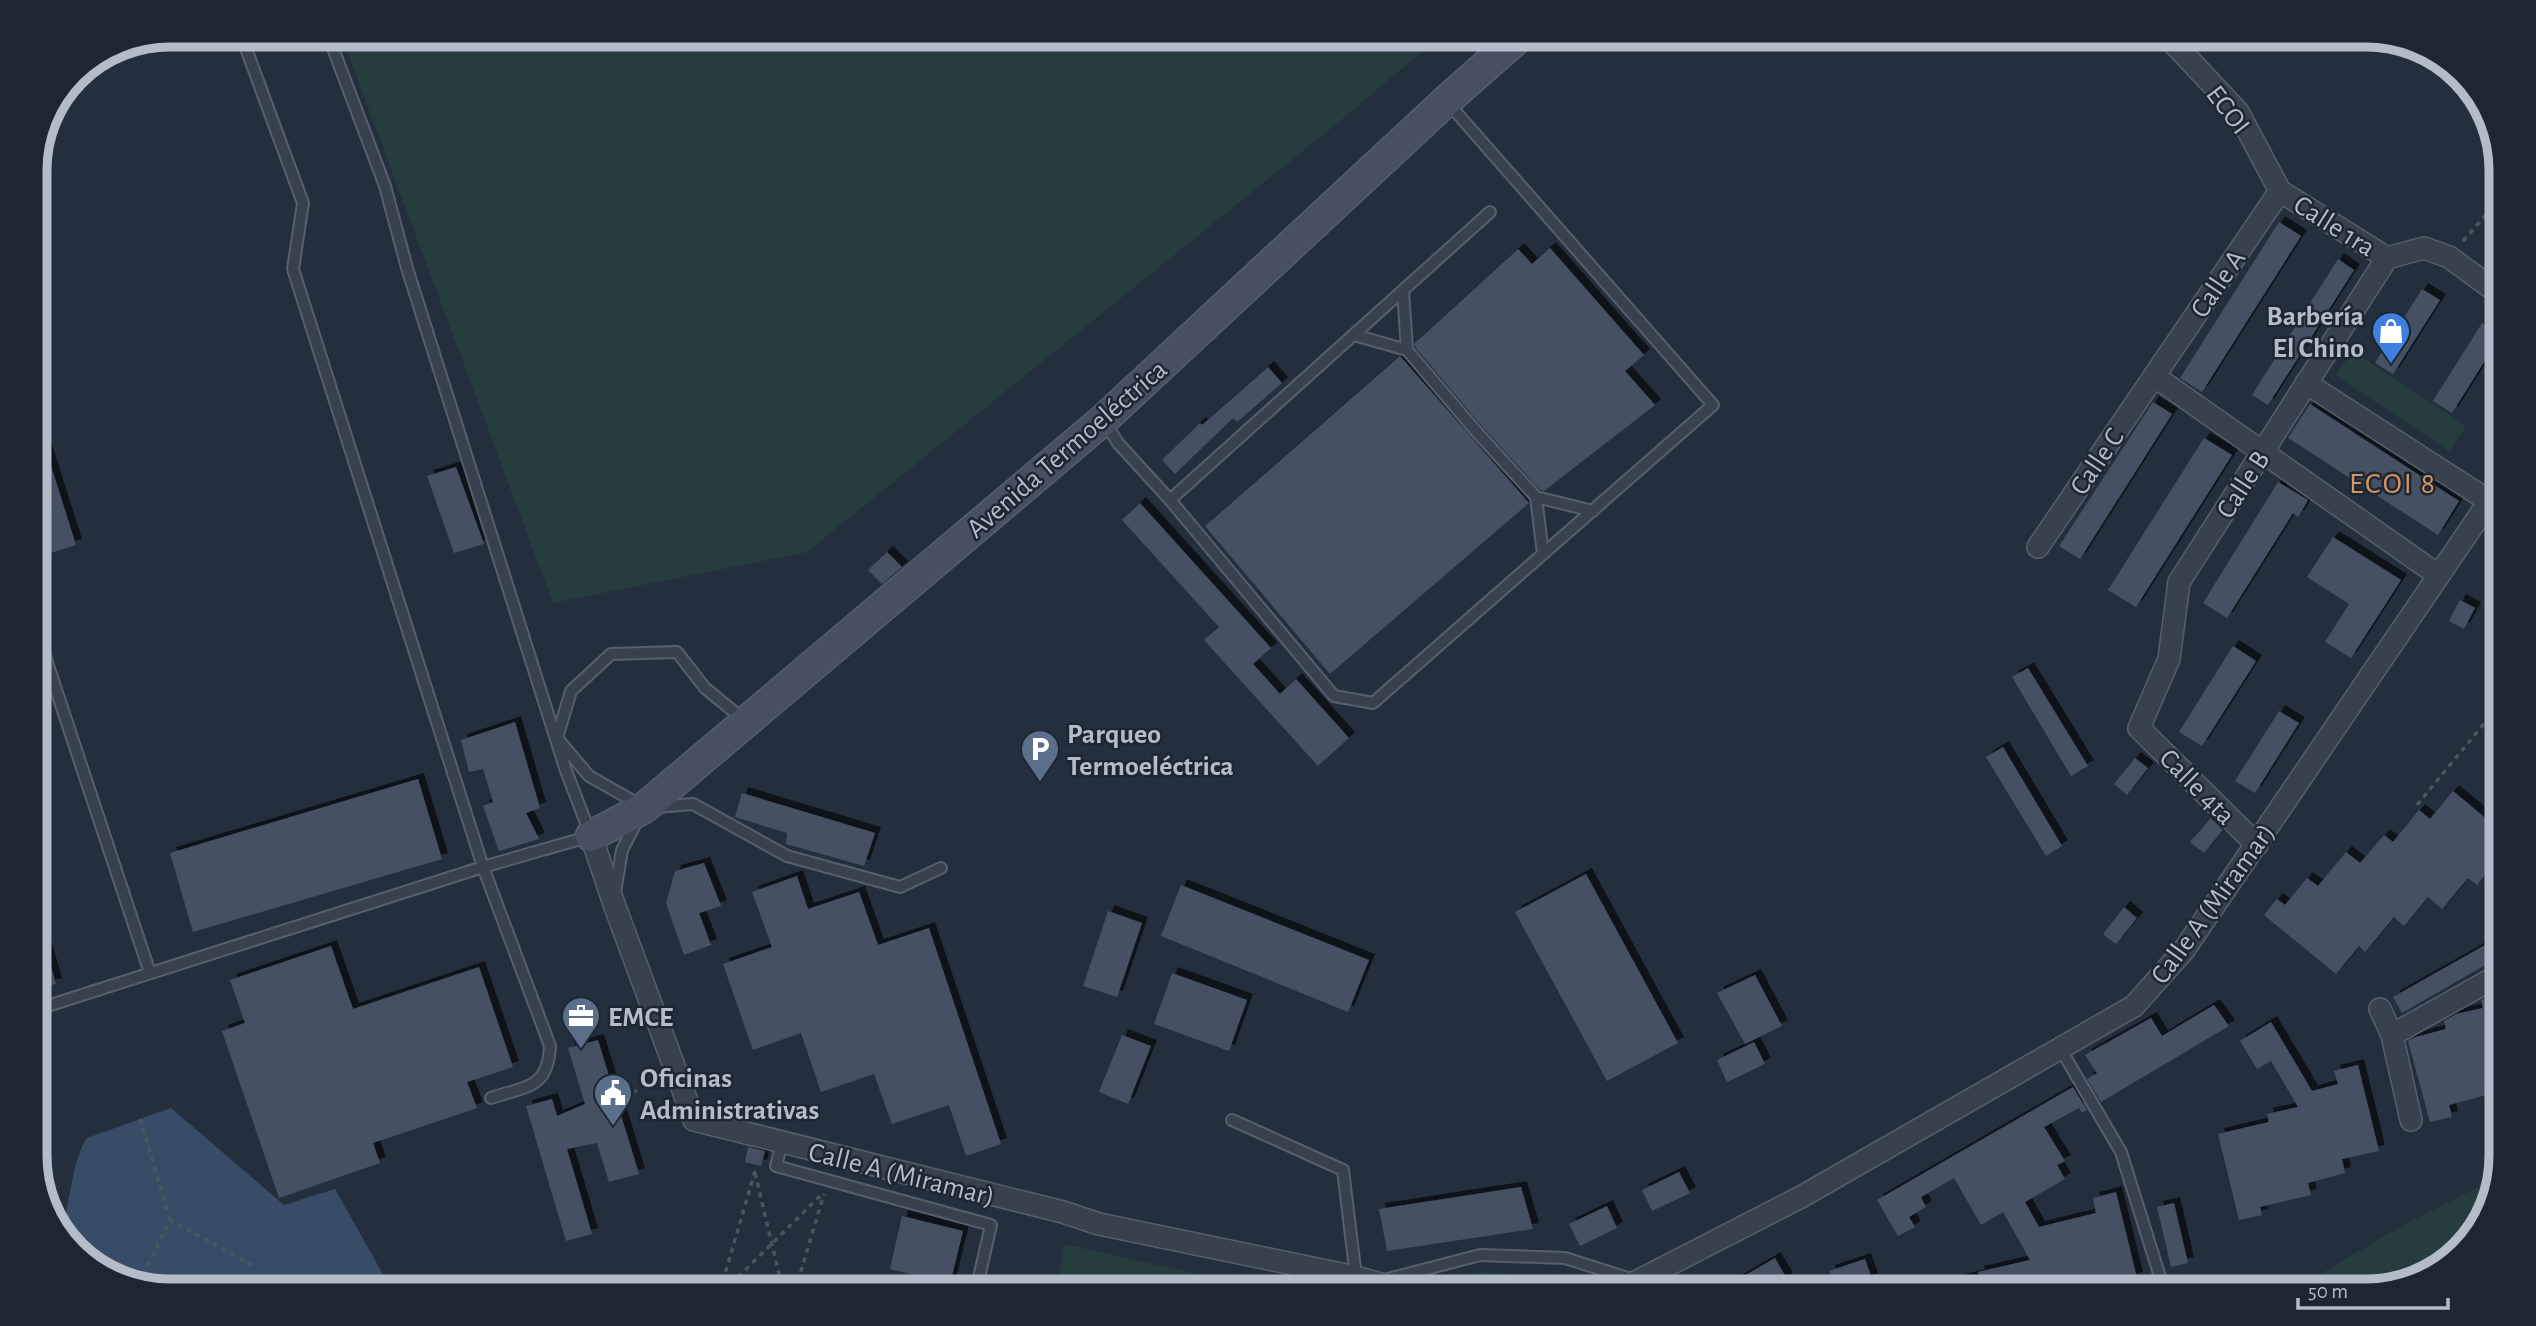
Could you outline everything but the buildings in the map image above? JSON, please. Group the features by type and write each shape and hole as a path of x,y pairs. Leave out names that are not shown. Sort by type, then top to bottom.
{"main road":[{"name":"Avenida Termoeléctrica","path":"591,836 644,808 1103,420 1507,47"}],"street":[{"name":"ECOI","path":"2177,47 2238,112 2280,191"},
{"name":"Calle 1ra","path":"2280,191 2387,258 2424,248 2449,257 2488,286"},
{"name":"Calle A","path":"2154,376 2280,191"},
{"name":"Calle B","path":"2139,728 2169,659 2179,582 2387,258"},
{"path":"2154,376 2438,575"},
{"name":"Calle C","path":"2038,547 2154,376"},
{"path":"2306,383 2488,488"},
{"name":"Calle A (Miramar)","path":"1641,1279 1801,1197 2134,1006 2184,950 2488,502"},
{"name":"Calle 4ta","path":"2139,728 2257,845"},
{"name":"Calle A (Miramar)","path":"591,836 694,1120 1063,1212 1099,1224 1360,1279"},
{"path":"2392,1035 2489,981"},
{"path":"2380,1009 2392,1035 2411,1120"}],"lane":[{"path":"245,47 303,203 293,270 483,867 550,1046 549,1066 543,1077 533,1084 491,1098"},
{"path":"48,1006 483,867 591,836 565,768 407,268 385,186 333,47"},
{"path":"1103,420 1118,443 1170,500 1334,696 1373,703 1713,405 1446,101"},
{"path":"1170,500 1490,212"},
{"path":"1403,290 1407,350"},
{"path":"1353,335 1407,350 1536,497 1543,554"},
{"path":"1536,497 1593,510"},
{"path":"557,738 571,691 611,654 677,652 705,688 746,721"},
{"path":"48,665 150,973"},
{"path":"557,738 589,776 644,808 693,804 787,856 900,887 941,868"},
{"path":"614,904 622,850 644,808"},
{"path":"2060,1048 2121,1152 2161,1279"},
{"path":"1232,1120 1343,1170 1365,1279"},
{"path":"782,1143 775,1166 991,1225 978,1279"},
{"path":"1370,1279 1480,1255 1565,1258 1612,1279"}],"path":[{"path":"2449,257 2488,213"},
{"path":"2417,805 2489,717"},
{"path":"615,1097 637,1091"},
{"path":"140,1119 170,1220 143,1276"},
{"path":"755,1171 766,1174"},
{"path":"755,1171 780,1279"},
{"path":"725,1279 755,1171"},
{"path":"813,1188 824,1191"},
{"path":"735,1279 824,1191"},
{"path":"798,1279 824,1191"},
{"path":"170,1220 252,1265"}],"green space":[{"path":"345,47 1428,47 807,552 553,603"},
{"path":"2352,351 2466,426 2449,451 2336,376"},
{"path":"2485,1184 2468,1224 2447,1248 2427,1262 2397,1275 2382,1278 2312,1279 2403,1225"},
{"path":"1064,1244 1220,1279 1058,1279"},
{"path":"1485,1272 1584,1279 1438,1279"}],"water":[{"path":"171,1108 284,1205 335,1189 385,1278 400,1279 170,1279 139,1275 116,1266 89,1248 64,1217 77,1160 87,1138"}],"place":[{"name":"Barbería El Chino","path":"2391,365"},
{"name":"Parqueo Termoeléctrica","path":"1040,783"},
{"name":"EMCE","path":"581,1050"},
{"name":"Oficinas Administrativas","path":"613,1127"}],"district":[{"name":"ECOI 8","path":"2393,483"}]}
